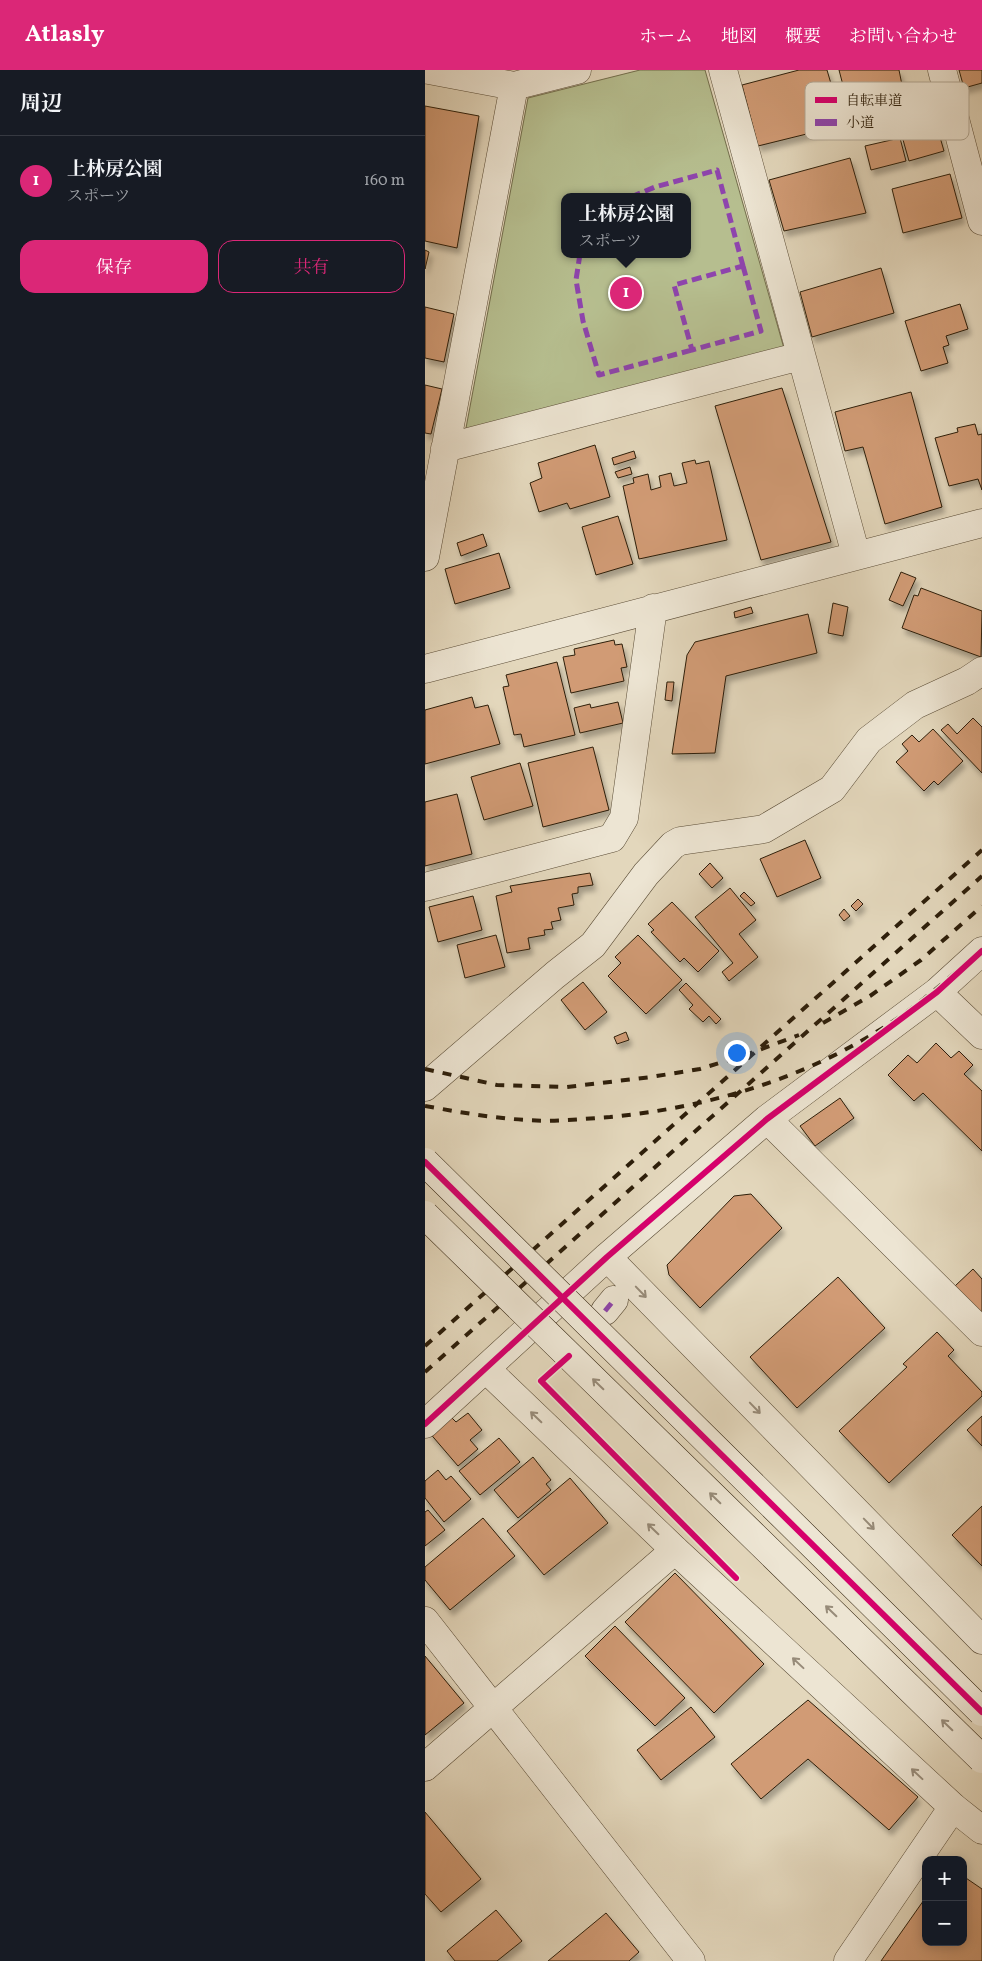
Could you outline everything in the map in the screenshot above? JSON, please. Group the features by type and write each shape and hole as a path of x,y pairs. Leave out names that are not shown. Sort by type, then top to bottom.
{"street":[{"path":"429,70 514,86 577,70"},
{"path":"723,70 856,555"},
{"path":"425,557 514,86"},
{"path":"961,140 982,221"},
{"path":"445,448 801,356"},
{"path":"425,669 982,523"},
{"path":"425,887 612,838 624,818 653,608"},
{"path":"425,1086 555,974 593,945 646,874 673,845 680,841 764,829 832,789 869,740 915,705 967,681 982,671"},
{"path":"425,1424 607,1257 767,1120 937,992 982,951"},
{"path":"937,992 982,1035"},
{"path":"767,1120 982,1332"},
{"path":"425,1162 982,1712"},
{"path":"425,1215 982,1759"},
{"path":"607,1257 982,1640"},
{"path":"486,1369 675,1550 953,1807 982,1830"},
{"path":"425,1767 675,1550"},
{"path":"425,1621 691,1961"},
{"path":"849,1961 953,1807"}],"green space":[{"path":"640,70 705,70 785,352 468,435 466,428 528,98"}],"building":[{"path":"799,70 827,70 830,82 805,82 805,134 758,146 742,85"},
{"path":"839,70 899,70 901,82 842,82"},
{"path":"959,70 982,70 982,83 969,87 969,82 962,82"},
{"path":"425,106 479,116 457,248 425,241"},
{"path":"891,140 901,140 906,161 871,170 865,146"},
{"path":"903,140 941,140 944,151 909,161"},
{"path":"850,158 866,213 784,231 769,180"},
{"path":"950,174 962,218 903,233 892,189"},
{"path":"425,250 429,252 425,269"},
{"path":"881,268 894,313 812,337 800,292"},
{"path":"960,304 968,329 946,336 949,345 943,347 948,363 921,371 905,321"},
{"path":"425,307 454,314 444,362 425,358"},
{"path":"425,385 442,389 431,434 425,433"},
{"path":"782,388 831,542 761,560 715,406"},
{"path":"911,392 942,507 885,524 863,447 845,451 835,412"},
{"path":"975,424 978,435 982,434 982,490 978,479 949,486 935,438 958,432 957,428"},
{"path":"595,445 610,497 570,509 567,503 539,512 530,483 542,478 538,463"},
{"path":"634,451 636,458 614,465 612,458"},
{"path":"695,460 696,464 709,461 727,540 639,559 623,486 634,483 633,478 648,474 651,490 661,487 659,476 671,473 674,486 687,483 682,463"},
{"path":"630,467 632,474 618,478 615,472"},
{"path":"618,516 633,564 596,575 582,527"},
{"path":"483,534 487,546 461,556 457,543"},
{"path":"499,553 510,588 455,604 445,569"},
{"path":"901,572 916,578 903,606 889,600"},
{"path":"921,588 982,611 981,657 902,628 914,595 918,596"},
{"path":"833,603 848,607 843,636 828,633"},
{"path":"751,607 753,613 735,618 734,612"},
{"path":"808,614 817,653 726,676 715,753 672,754 687,655 695,642"},
{"path":"614,640 615,645 622,644 627,667 621,668 624,681 571,693 563,657 575,655 574,649"},
{"path":"557,662 575,735 524,747 521,734 514,735 503,687 509,686 506,675"},
{"path":"667,682 674,682 672,701 665,700"},
{"path":"472,697 475,708 488,705 500,744 425,764 425,710"},
{"path":"618,702 623,723 580,733 574,708 590,704 591,708"},
{"path":"973,718 982,727 982,773 941,730 948,724 957,734"},
{"path":"933,729 963,761 938,785 934,781 924,791 896,762 908,751 902,744 912,735 919,742"},
{"path":"593,747 609,810 543,827 528,763"},
{"path":"520,763 533,806 484,820 471,777"},
{"path":"457,794 472,854 425,866 425,802"},
{"path":"805,840 821,878 777,897 760,859"},
{"path":"710,863 723,878 712,888 699,874"},
{"path":"590,873 593,885 578,887 578,893 572,894 574,905 558,908 561,920 551,922 553,929 544,930 545,935 528,938 530,949 507,953 496,896 512,892 510,886"},
{"path":"730,888 756,920 739,934 758,957 729,981 722,972 733,963 695,917"},
{"path":"744,892 755,903 751,906 740,896"},
{"path":"473,896 482,930 438,942 429,907"},
{"path":"858,899 863,904 856,911 851,906"},
{"path":"672,902 719,951 698,972 684,958 680,962 651,932 654,930 648,924"},
{"path":"844,909 850,916 844,921 839,915"},
{"path":"496,935 505,967 465,978 457,945"},
{"path":"638,935 682,980 646,1014 608,976 621,963 615,957"},
{"path":"583,982 607,1012 585,1030 561,1000"},
{"path":"686,983 721,1019 716,1024 709,1016 703,1022 689,1009 693,1005 679,990"},
{"path":"626,1032 629,1040 617,1044 614,1037"},
{"path":"936,1043 951,1058 959,1051 973,1065 964,1074 982,1091 982,1151 923,1093 914,1101 888,1075 908,1055 917,1063"},
{"path":"840,1098 854,1118 815,1146 800,1126"},
{"path":"751,1194 782,1228 700,1308 669,1275 667,1265 734,1196"},
{"path":"973,1269 982,1279 982,1313 955,1286"},
{"path":"838,1277 885,1328 797,1408 750,1357"},
{"path":"937,1332 954,1350 948,1356 982,1392 982,1396 889,1483 839,1431 907,1367 903,1364"},
{"path":"468,1413 482,1430 470,1440 478,1449 458,1466 428,1431 448,1414 456,1422"},
{"path":"982,1416 982,1446 967,1430"},
{"path":"499,1438 520,1462 480,1495 459,1471"},
{"path":"533,1457 551,1480 546,1484 551,1490 518,1518 494,1490"},
{"path":"438,1470 446,1480 451,1476 471,1499 444,1522 425,1498 425,1481"},
{"path":"570,1478 608,1523 544,1575 507,1531"},
{"path":"982,1506 982,1566 952,1535"},
{"path":"428,1510 445,1530 425,1546 425,1512"},
{"path":"483,1518 515,1556 450,1610 425,1580 425,1567"},
{"path":"675,1573 764,1664 714,1713 625,1622"},
{"path":"615,1626 685,1698 655,1726 585,1656"},
{"path":"425,1656 464,1703 425,1735"},
{"path":"808,1700 918,1797 889,1830 808,1759 761,1799 731,1764"},
{"path":"691,1707 715,1737 661,1780 637,1750"},
{"path":"425,1812 481,1879 441,1912 425,1894"},
{"path":"967,1879 982,1889 982,1961 881,1961 922,1903 922,1946 967,1946"},
{"path":"496,1910 522,1941 497,1961 455,1961 447,1951"},
{"path":"606,1913 639,1952 629,1961 548,1961"}],"railway":[{"path":"425,1346 982,850"},
{"path":"425,1372 982,876"},
{"path":"823,1023 870,996 921,960 982,906"},
{"path":"425,1106 463,1113 536,1121 645,1113 715,1099 782,1078 847,1049 906,1013 982,949"},
{"path":"425,1069 497,1085 567,1087 700,1069 799,1035"}],"marked path":[{"path":"641,193 655,187 717,170 743,266"},
{"path":"579,258 576,280 583,321 599,375 692,350"},
{"path":"743,266 761,331 692,350 674,285 743,266"},
{"path":"605,1311 614,1300"}],"cycle path":[{"path":"425,1424 607,1257 767,1119 937,992 982,951"},
{"path":"425,1162 982,1712"},
{"path":"569,1356 541,1381 736,1578"}],"place":[{"name":"上林房公園","path":"626,293"}]}
